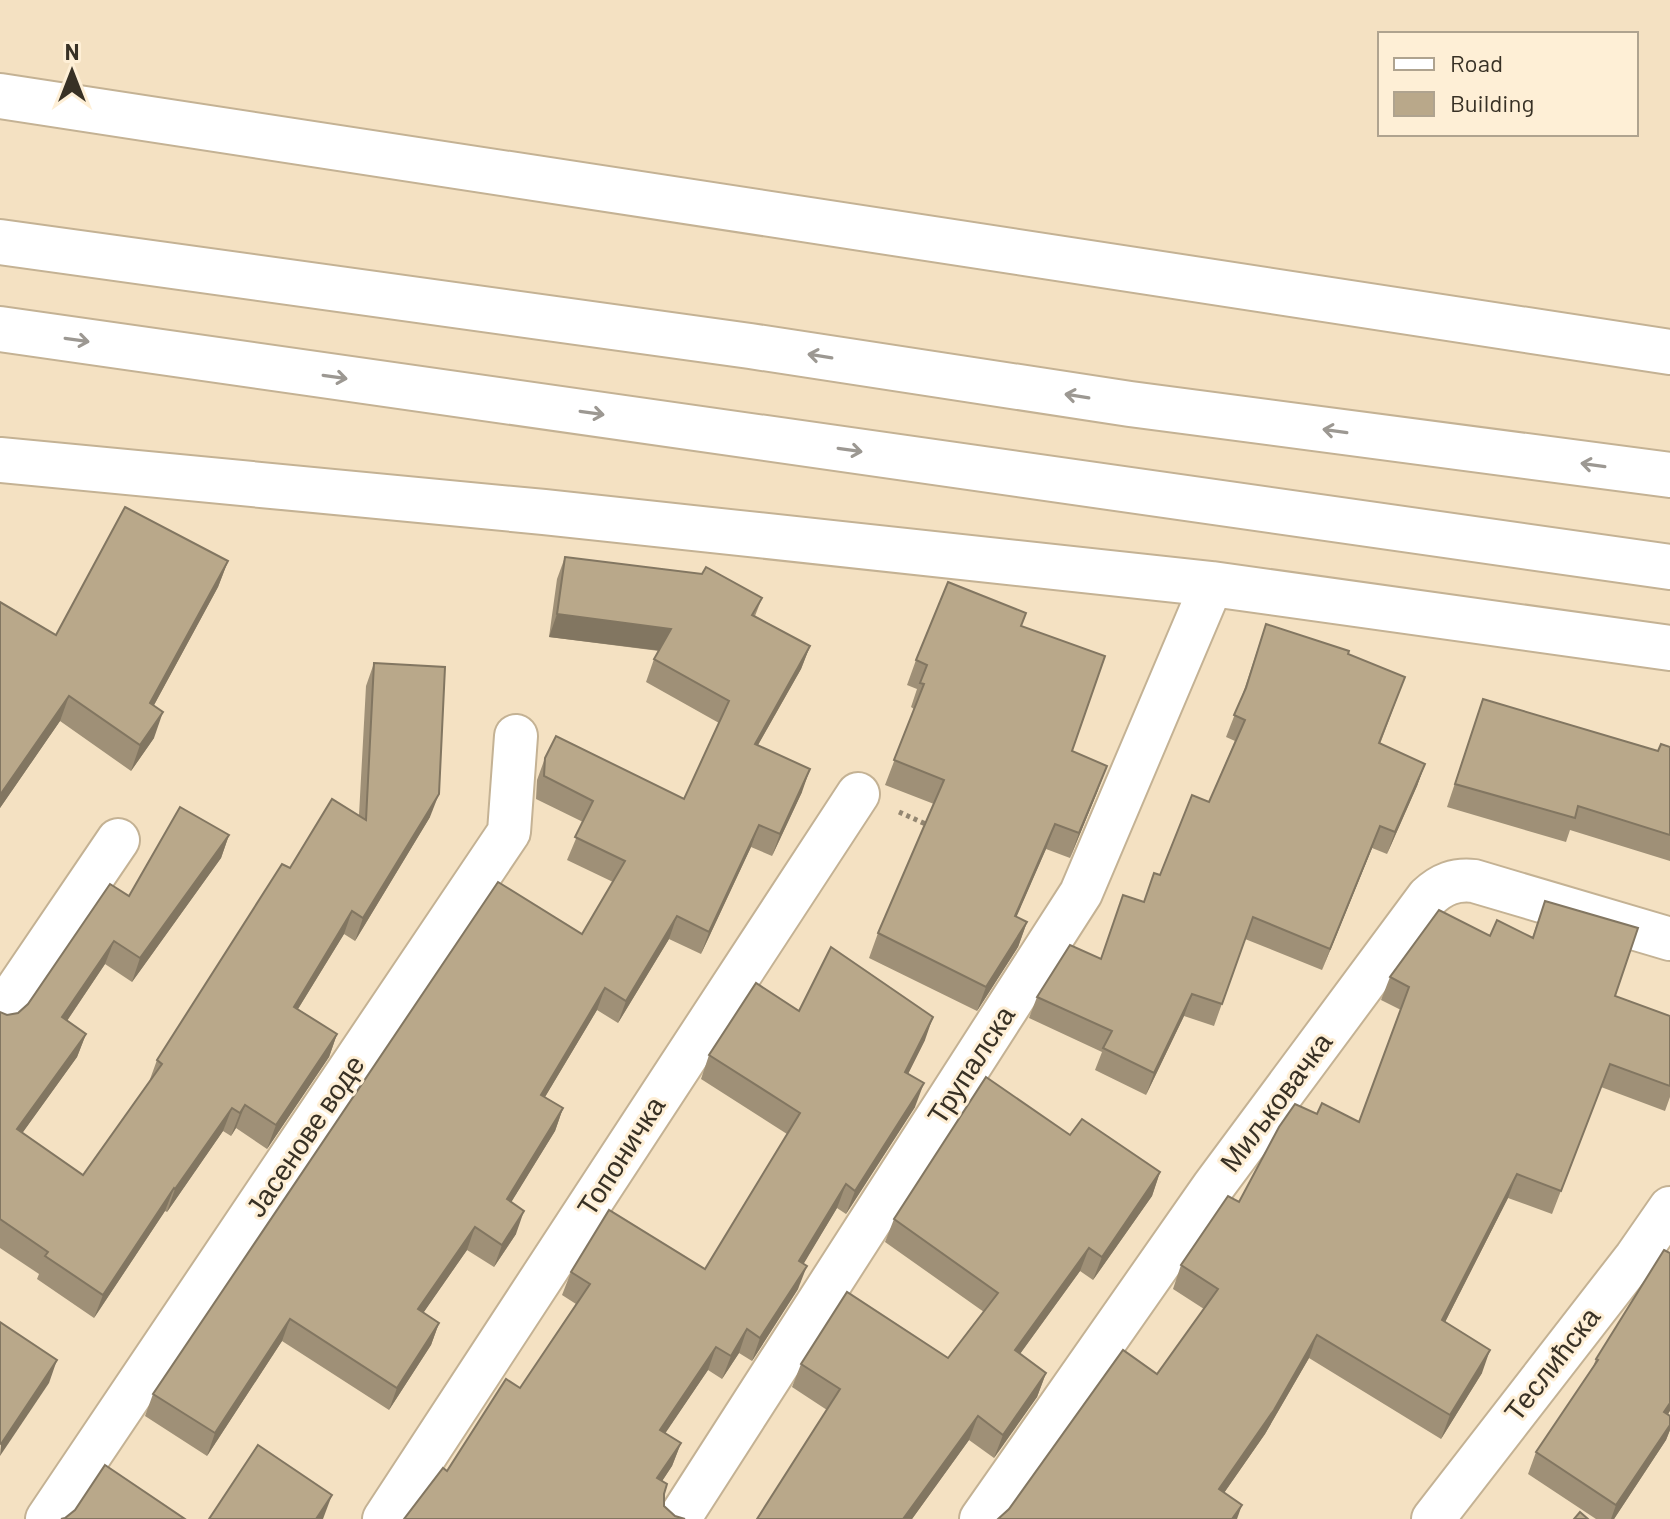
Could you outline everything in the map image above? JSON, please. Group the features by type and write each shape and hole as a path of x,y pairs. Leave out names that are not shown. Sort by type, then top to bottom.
{"main road":[{"path":"0,96 1670,352"},
{"path":"0,242 750,346 1146,406 1670,475"},
{"path":"0,329 1670,567"},
{"path":"0,460 560,514 1212,584 1670,648"}],"street":[{"name":"Трупалска","path":"679,1519 1081,893 1212,584"},
{"name":"Јасенове воде","path":"47,1519 509,832 516,736"},
{"name":"Топоничка","path":"384,1519 858,794"},
{"path":"0,1014 118,840"},
{"name":"Миљковачка","path":"981,1519 1213,1187 1437,889 1449,882 1474,881 1670,939"},
{"name":"Теслићска","path":"1433,1519 1653,1262 1670,1208"}],"path":[{"path":"858,794 942,831"}],"building":[{"path":"125,507 228,561 150,703 163,712 140,745 69,696 0,795 0,602 56,635"},
{"path":"565,557 702,574 706,567 762,598 752,615 810,646 755,744 810,769 780,834 759,825 709,932 677,916 626,1001 605,988 541,1095 563,1108 507,1199 524,1211 502,1245 475,1227 418,1309 439,1323 397,1388 290,1319 215,1433 153,1394 498,882 582,934 625,861 575,837 593,801 544,776 545,758 556,736 684,799 729,701 654,659 671,629 557,614"},
{"path":"948,582 1026,613 1021,626 1105,656 1072,751 1107,766 1079,833 1055,824 1015,916 1027,922 986,987 878,933 944,780 894,760 924,684 920,683 927,665 916,660"},
{"path":"1266,624 1349,651 1348,654 1405,677 1379,743 1425,764 1395,832 1380,826 1330,949 1253,917 1222,1004 1192,994 1154,1073 1103,1048 1112,1031 1037,997 1070,945 1101,959 1123,895 1144,902 1154,873 1160,875 1192,795 1209,802 1245,720 1234,715"},
{"path":"374,663 445,667 439,794 363,918 352,911 294,1007 337,1034 276,1125 245,1105 240,1113 232,1108 103,1295 45,1256 48,1252 0,1219 0,1012 7,1015 18,1013 28,1004 110,884 129,896 180,807 229,835 140,958 114,941 62,1017 86,1034 17,1129 83,1175 162,1064 157,1060 282,864 290,868 332,799 366,820"},
{"path":"1483,699 1658,751 1661,744 1670,747 1670,835 1578,806 1575,818 1455,784"},
{"path":"1545,901 1638,928 1615,996 1670,1016 1670,1086 1610,1064 1561,1191 1517,1174 1442,1320 1490,1350 1450,1415 1317,1335 1274,1410 1219,1489 1242,1505 1232,1519 998,1519 1009,1509 1123,1350 1157,1374 1218,1289 1181,1265 1228,1196 1239,1202 1279,1127 1295,1104 1317,1114 1322,1103 1359,1122 1409,987 1390,977 1439,910 1490,936 1497,920 1533,938"},
{"path":"831,947 933,1017 905,1072 924,1083 855,1191 846,1184 799,1261 807,1266 760,1338 747,1329 731,1356 716,1347 660,1430 681,1443 657,1478 667,1484 664,1506 675,1516 685,1519 404,1519 443,1468 447,1471 506,1379 520,1388 590,1284 571,1272 609,1210 705,1269 800,1113 709,1055 756,983 799,1011"},
{"path":"986,1077 1070,1135 1082,1119 1160,1172 1102,1257 1089,1248 1015,1350 1046,1373 1003,1435 978,1416 903,1519 757,1519 840,1389 801,1364 847,1292 948,1358 998,1293 894,1219"},
{"path":"1664,1250 1670,1253 1670,1403 1664,1412 1670,1416 1670,1425 1616,1505 1536,1452 1598,1360"},
{"path":"0,1322 57,1360 1,1444 0,1443"},
{"path":"258,1445 332,1495 316,1519 209,1519"},
{"path":"105,1465 185,1519 61,1519 75,1510"},
{"path":"1580,1512 1588,1519 1574,1519"}]}
